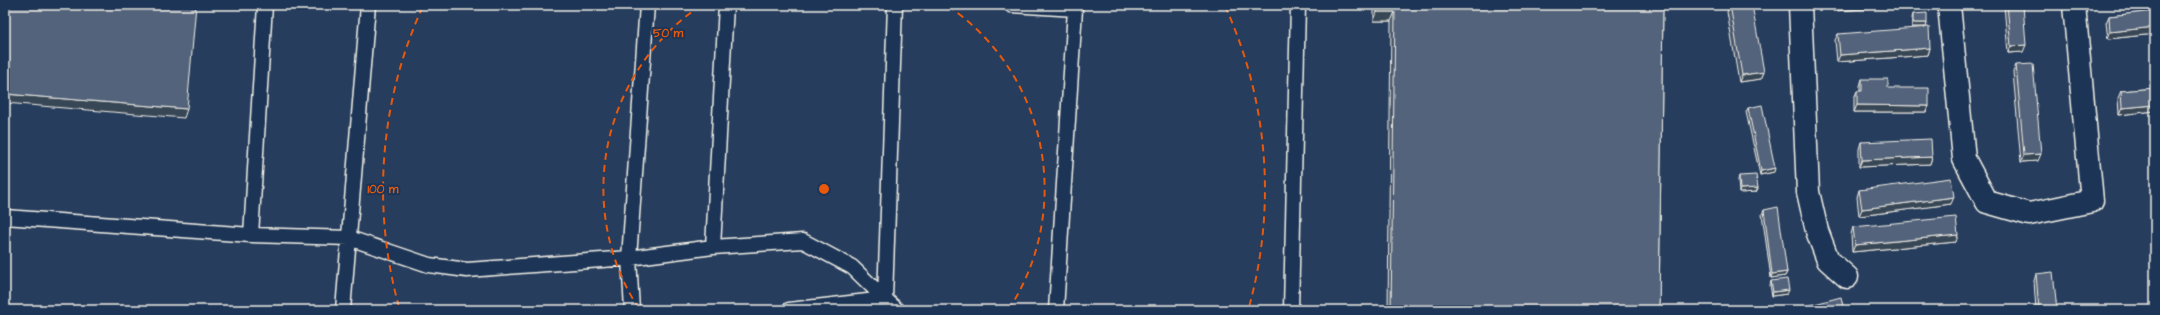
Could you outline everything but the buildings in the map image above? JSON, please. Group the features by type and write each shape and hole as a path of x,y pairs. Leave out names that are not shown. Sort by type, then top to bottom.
{"street":[{"path":"1800,5 1808,192 1817,231 1828,260 1847,277"},
{"path":"1949,5 1964,159 1986,202 2029,214 2092,201 2074,5"}],"lane":[{"path":"251,235 265,5"},
{"path":"343,310 368,5"},
{"path":"632,310 629,258 647,5"},
{"path":"713,247 726,5"},
{"path":"885,299 895,5"},
{"path":"1011,5 1075,9 1056,310"},
{"path":"1291,310 1298,5"},
{"path":"5,217 251,235 349,238 429,265 467,270 629,258 713,247 803,241 852,267 897,310"},
{"path":"789,310 885,299"}]}
